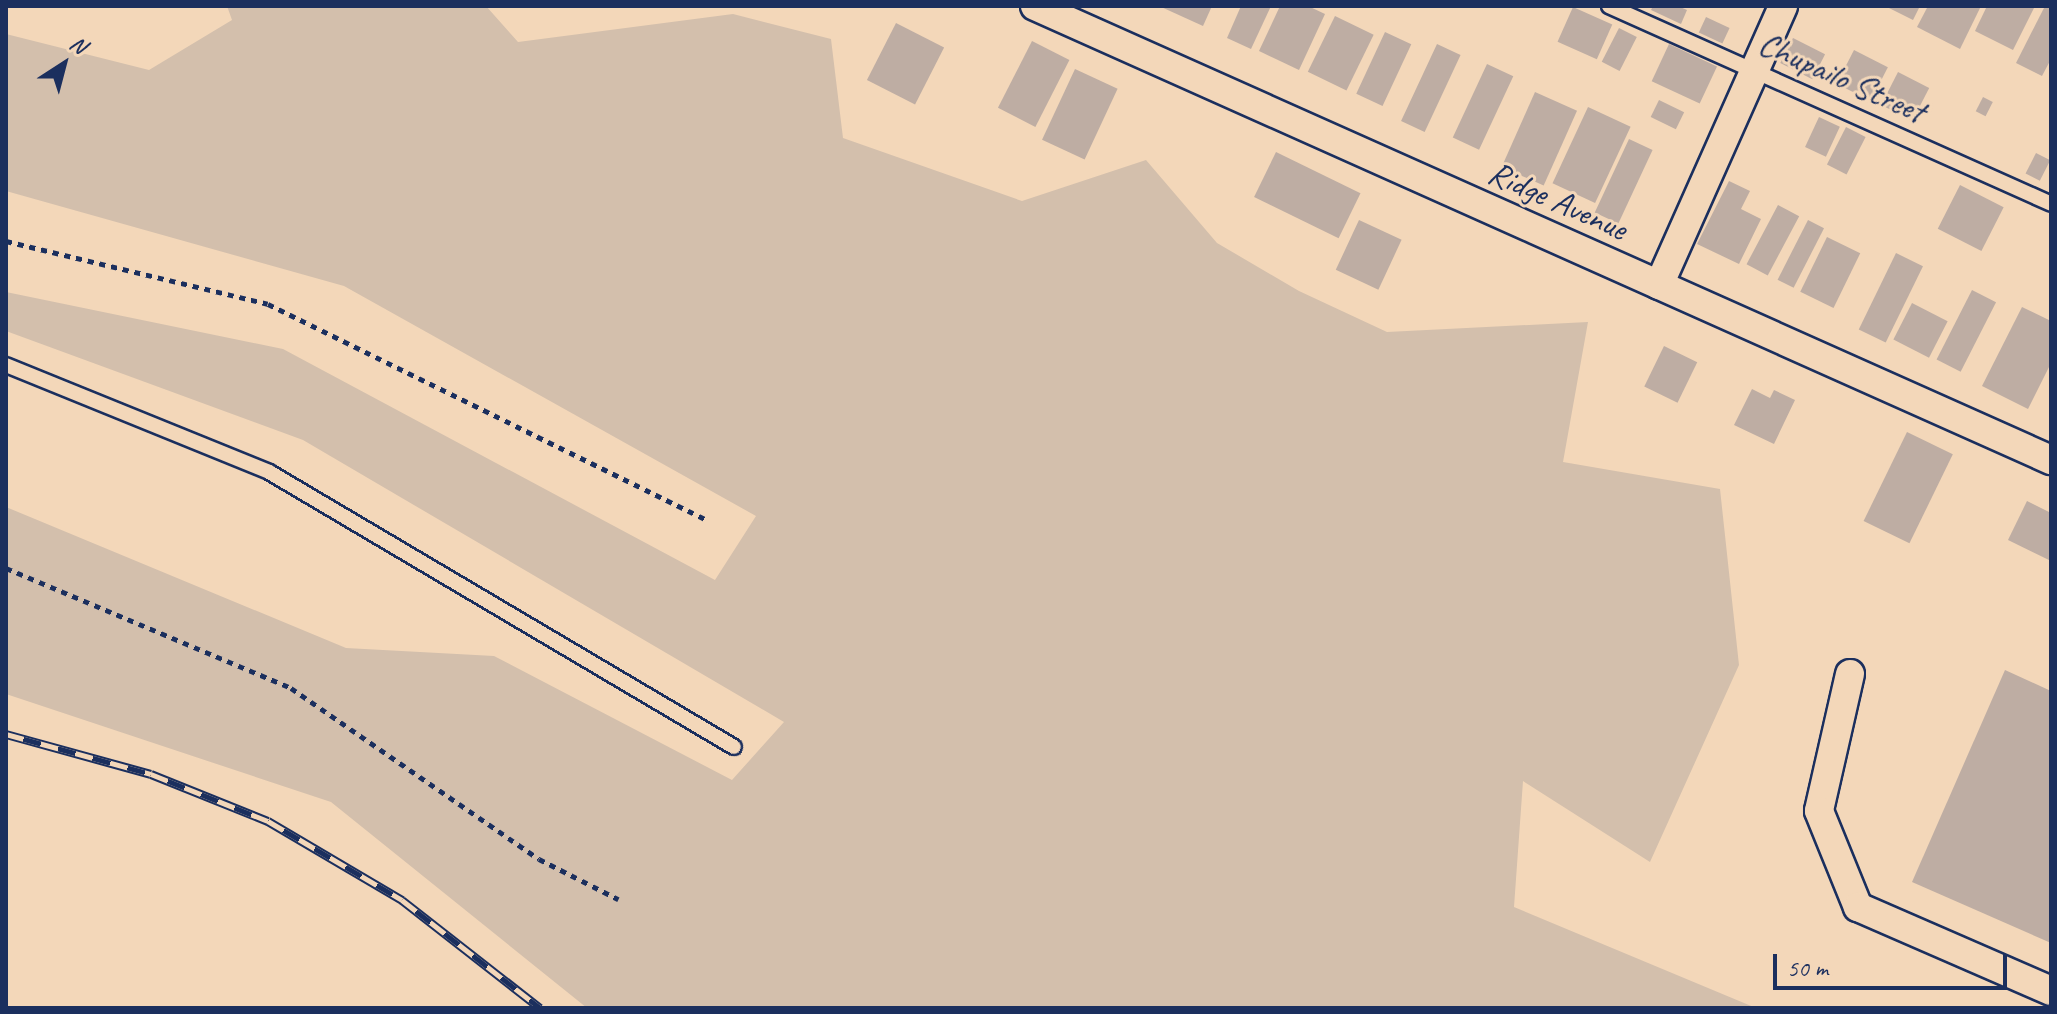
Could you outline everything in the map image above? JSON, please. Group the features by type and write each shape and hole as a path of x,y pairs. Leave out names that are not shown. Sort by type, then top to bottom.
{"street":[{"name":"Ridge Avenue","path":"1035,6 2051,460"},
{"path":"1659,285 1783,6"},
{"path":"1850,674 1819,811 1858,907 2051,991"}],"lane":[{"name":"Chupailo Street","path":"1609,6 2051,204"},
{"path":"6,365 269,472 734,747"}],"path":[{"path":"6,241 268,304 705,519"},
{"path":"6,568 291,688 539,859 618,899"}],"shaded area":[{"path":"227,6 486,6 518,42 733,14 831,39 843,138 1022,201 1146,160 1217,243 1299,291 1387,332 1588,322 1563,462 1720,489 1739,665 1650,862 1523,781 1514,907 1756,1008 587,1008 331,802 6,694 6,507 346,648 494,656 732,780 784,722 303,440 6,331 6,292 283,349 715,580 756,516 344,286 6,191 6,34 149,70 232,20"}],"building":[{"path":"1159,6 1212,6 1203,26"},
{"path":"1241,6 1271,6 1251,49 1227,38"},
{"path":"1280,6 1308,6 1325,14 1299,70 1259,51"},
{"path":"1653,6 1678,6 1687,10 1681,24 1651,10"},
{"path":"1885,6 1920,6 1913,20"},
{"path":"1928,6 1981,6 1960,49 1917,27"},
{"path":"1987,6 2035,6 2013,50 1975,31"},
{"path":"2045,6 2051,6 2051,59 2042,76 2016,63"},
{"path":"1573,7 1612,24 1597,59 1558,42"},
{"path":"1335,16 1374,35 1346,91 1308,72"},
{"path":"1706,17 1730,28 1722,43 1699,32"},
{"path":"896,23 944,48 915,105 867,80"},
{"path":"1619,28 1637,37 1620,71 1602,62"},
{"path":"1385,32 1411,44 1383,106 1356,94"},
{"path":"1793,38 1825,54 1812,79 1780,63"},
{"path":"1032,41 1069,60 1035,127 998,108"},
{"path":"1437,44 1461,55 1425,132 1401,121"},
{"path":"1669,44 1717,66 1700,104 1652,81"},
{"path":"1854,50 1888,67 1871,101 1837,84"},
{"path":"1487,64 1513,76 1479,150 1453,137"},
{"path":"1075,69 1118,89 1085,160 1042,140"},
{"path":"1898,72 1929,88 1912,121 1881,105"},
{"path":"1535,92 1577,111 1544,186 1502,167"},
{"path":"1983,97 1993,102 1986,116 1976,111"},
{"path":"1659,100 1684,112 1676,129 1651,117"},
{"path":"1588,107 1631,127 1595,203 1553,183"},
{"path":"1819,117 1840,127 1826,157 1805,147"},
{"path":"1846,127 1866,137 1847,174 1827,164"},
{"path":"1629,139 1653,150 1618,223 1595,212"},
{"path":"1276,152 1360,193 1339,238 1254,197"},
{"path":"2036,153 2050,160 2040,181 2026,173"},
{"path":"1729,181 1750,191 1741,209 1761,219 1739,264 1697,244"},
{"path":"1960,185 2004,207 1981,251 1938,229"},
{"path":"1778,205 1799,216 1768,275 1747,264"},
{"path":"1359,220 1402,240 1378,290 1336,270"},
{"path":"1808,220 1824,228 1794,288 1778,280"},
{"path":"1827,237 1860,253 1834,308 1800,292"},
{"path":"1896,253 1923,266 1886,343 1859,329"},
{"path":"1972,290 1996,302 1961,372 1937,359"},
{"path":"1912,303 1948,321 1929,358 1893,340"},
{"path":"2022,307 2051,321 2051,363 2028,409 1982,386"},
{"path":"1664,346 1697,362 1678,403 1644,386"},
{"path":"1752,389 1770,398 1774,390 1795,400 1774,444 1734,425"},
{"path":"1907,432 1953,454 1909,543 1864,521"},
{"path":"2027,501 2051,513 2051,561 2008,540"},
{"path":"2005,670 2051,691 2051,943 1912,882"}],"railway":[{"path":"6,734 151,774 268,821 402,900 540,1008"}]}
